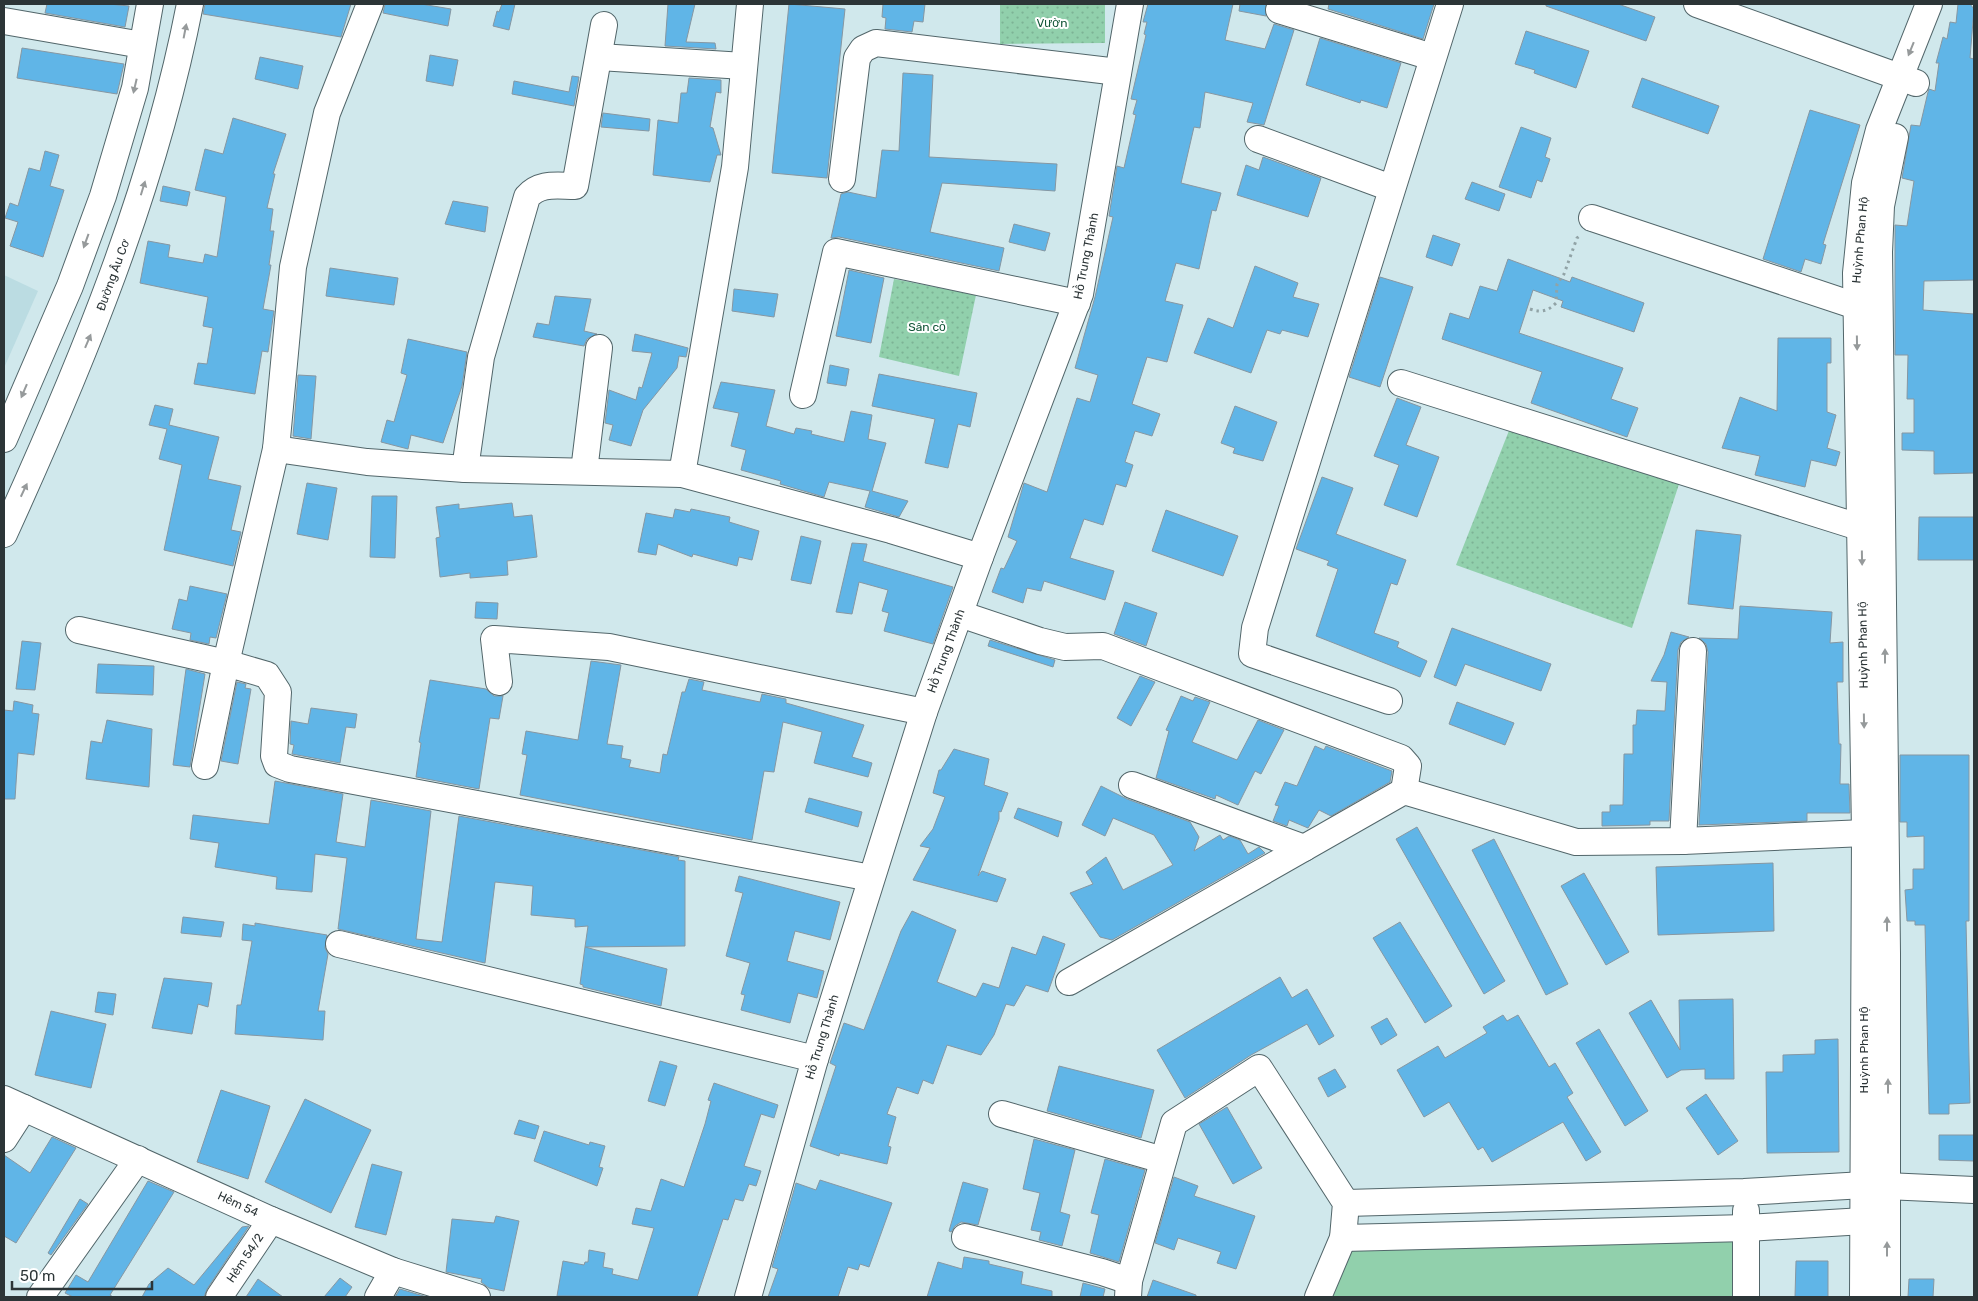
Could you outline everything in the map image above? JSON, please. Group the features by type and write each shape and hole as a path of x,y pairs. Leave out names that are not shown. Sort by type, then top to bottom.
{"street":[{"path":"4,439 70,286 102,196 135,88 150,4"},
{"name":"Đường Âu Cơ","path":"6,524 108,291 158,140 190,4"},
{"path":"205,766 226,663 276,449 293,267 327,113 370,4"},
{"path":"682,474 735,167 750,4"},
{"name":"Hồ Trung Thành","path":"748,1297 815,1060 924,712 980,557 1077,303 1130,4"},
{"path":"1390,701 1252,654 1255,628 1450,4"},
{"path":"1696,4 1908,80"},
{"name":"Huỳnh Phan Hộ","path":"1887,1297 1876,1186 1865,833 1872,528 1879,353 1881,206 1892,146 1929,4"},
{"name":"Huỳnh Phan Hộ","path":"1863,1297 1864,1221 1876,1186 1872,528 1856,306 1856,273 1865,183 1879,130 1908,80 1947,4"},
{"path":"1279,10 1432,58"},
{"path":"4,21 142,45"},
{"path":"464,469 481,357 527,197 534,189 542,186 575,186 604,25"},
{"path":"842,179 857,58 863,49 876,43 1118,72"},
{"path":"599,57 744,66"},
{"path":"1258,139 1392,188"},
{"path":"1592,218 1856,306"},
{"path":"803,394 836,252 1077,303"},
{"path":"584,471 599,348"},
{"path":"1401,383 1872,528"},
{"path":"276,449 368,462 464,469 682,474 891,530 980,557"},
{"path":"960,614 1040,641 1065,646 1103,646 1401,758 1408,766 1404,791"},
{"path":"79,630 226,663 267,675 278,692 274,756 277,764 290,769 871,878"},
{"path":"499,682 494,639 609,648 924,712"},
{"path":"1683,840 1693,651"},
{"path":"1132,785 1304,848"},
{"path":"1069,982 1404,791 1576,842 1865,833"},
{"path":"339,944 815,1060"},
{"path":"965,1237 1102,1272 1128,1289 1174,1123 1259,1068 1346,1203 1343,1238 1318,1297"},
{"path":"4,1139 14,1103"},
{"name":"Hẻm 54","path":"14,1103 272,1220 393,1271 477,1297"},
{"path":"1002,1114 1163,1160"},
{"path":"40,1297 138,1159"},
{"path":"1346,1203 1744,1192 1876,1186 1974,1190"},
{"path":"1744,1192 1747,1228 1746,1297"},
{"path":"1571,1232 1573,1197"},
{"name":"Hẻm 54/2","path":"219,1297 272,1220"},
{"path":"1343,1238 1747,1228 1864,1221"},
{"path":"378,1297 393,1271"}],"path":[{"path":"1530,309 1538,312 1549,310 1556,303 1557,284 1564,274 1577,238 1588,229 1592,218"}],"shaded area":[{"path":"4,275 38,291 4,368"}],"green space":[{"name":"Vườn","path":"1000,4 1105,4 1105,43 1000,44"},
{"name":"Sân cỏ","path":"894,279 976,295 959,376 879,357"},
{"path":"1512,423 1682,475 1632,628 1456,565"},
{"path":"1747,1228 1746,1297 1318,1297 1343,1238"}],"building":[{"path":"47,4 109,4 129,6 125,27 45,13"},
{"path":"205,4 351,4 341,37 203,14"},
{"path":"385,4 421,4 451,9 448,26 383,13"},
{"path":"502,4 515,4 509,30 493,26 497,11 499,12"},
{"path":"668,4 695,4 686,42 715,43 716,49 665,46"},
{"path":"789,4 845,9 827,178 772,173"},
{"path":"883,4 925,4 923,22 914,21 912,32 885,29 886,18 882,17"},
{"path":"1148,4 1233,4 1225,40 1265,49 1274,24 1294,30 1264,125 1247,122 1253,103 1205,92 1200,128 1194,127 1181,183 1221,193 1216,211 1212,210 1199,269 1176,263 1165,301 1183,305 1167,362 1147,357 1132,404 1160,414 1152,436 1135,431 1125,462 1133,465 1126,487 1116,484 1103,525 1084,519 1070,558 1114,571 1105,600 1044,581 1041,591 1027,588 1023,603 992,592 1001,568 1004,569 1017,541 1008,537 1024,483 1047,492 1077,398 1090,402 1098,375 1075,368 1095,297 1113,217 1109,216 1117,166 1124,168 1136,115 1133,114 1137,100 1131,99 1146,35 1144,34 1147,22 1143,22"},
{"path":"1240,4 1266,4 1266,16 1239,11"},
{"path":"1329,4 1434,4 1423,39 1328,9"},
{"path":"1546,4 1618,4 1655,17 1646,41 1546,6"},
{"path":"1958,4 1970,4 1974,9 1970,58 1974,59 1974,280 1924,281 1923,310 1974,314 1974,473 1934,474 1934,451 1902,450 1902,433 1914,433 1914,399 1907,399 1908,355 1895,355 1895,225 1907,226 1914,181 1902,178 1911,125 1920,126 1929,89 1935,91 1939,63 1936,63 1943,37 1947,39 1950,22 1956,23"},
{"path":"1526,31 1589,51 1576,88 1534,73 1535,70 1515,64"},
{"path":"1320,38 1401,63 1387,108 1361,100 1360,103 1306,85"},
{"path":"22,48 124,64 117,94 17,78"},
{"path":"430,55 458,60 453,86 426,81"},
{"path":"260,57 303,66 298,89 255,79"},
{"path":"903,73 933,75 929,157 1057,164 1055,191 942,183 930,232 1004,248 999,271 839,237 831,238 841,194 848,192 876,198 882,150 899,151"},
{"path":"572,76 579,77 574,106 512,94 514,81 569,92"},
{"path":"689,78 721,80 721,93 716,92 710,127 713,128 721,155 717,155 710,182 653,175 658,120 678,123 681,93 687,93"},
{"path":"1642,78 1719,106 1708,134 1632,107"},
{"path":"1810,110 1860,125 1823,244 1826,245 1821,264 1805,259 1801,272 1763,259"},
{"path":"603,113 650,119 649,131 601,127"},
{"path":"233,118 286,134 273,174 275,174 267,208 273,209 270,231 274,231 269,265 271,265 263,309 274,311 268,352 262,351 255,394 194,384 198,363 207,364 213,328 203,326 208,297 140,283 148,241 170,245 168,257 203,263 205,254 217,257 226,197 195,190 205,149 223,154"},
{"path":"1521,127 1551,138 1545,157 1550,159 1542,182 1537,180 1531,198 1499,187"},
{"path":"45,151 59,155 50,186 64,190 43,257 10,246 18,222 5,218 10,203 18,206 29,168 40,171"},
{"path":"1263,157 1321,178 1308,217 1237,195 1246,165 1259,170"},
{"path":"1472,182 1505,194 1499,211 1465,199"},
{"path":"163,186 190,192 187,206 160,201"},
{"path":"453,201 488,207 485,232 445,224"},
{"path":"1014,224 1050,233 1045,251 1009,242"},
{"path":"1433,235 1460,244 1452,266 1426,257"},
{"path":"1508,259 1570,282 1572,277 1644,303 1634,332 1561,307 1563,301 1533,290 1519,333 1623,368 1611,399 1638,408 1627,437 1531,403 1542,372 1442,339 1450,313 1469,319 1480,286 1497,291"},
{"path":"1255,266 1298,283 1293,297 1319,304 1308,337 1282,330 1280,334 1267,330 1251,373 1194,353 1208,318 1233,328"},
{"path":"330,268 398,278 394,305 326,296"},
{"path":"849,270 884,278 871,343 836,336"},
{"path":"1380,277 1413,287 1380,387 1349,377"},
{"path":"734,289 778,294 774,317 732,311"},
{"path":"555,296 591,299 584,331 597,334 587,339 584,346 533,337 537,323 549,325"},
{"path":"635,334 688,348 686,357 679,356 677,368 643,410 631,446 609,440 613,425 605,423 609,390 636,400 639,387 642,388 652,353 632,351"},
{"path":"1778,338 1831,338 1831,363 1827,363 1827,412 1836,415 1827,448 1840,452 1836,466 1811,460 1805,487 1755,475 1760,456 1722,448 1740,397 1777,411"},
{"path":"408,339 467,352 462,386 443,443 411,435 408,449 381,442 387,420 394,422 407,375 401,373"},
{"path":"830,365 849,369 846,386 827,383"},
{"path":"879,374 977,393 970,427 958,424 948,468 925,463 935,419 872,406"},
{"path":"298,375 316,376 311,439 293,436"},
{"path":"721,382 775,390 766,426 794,434 796,428 812,431 811,434 844,442 851,411 872,415 868,439 886,443 872,491 908,501 899,517 865,507 870,491 829,482 824,497 780,484 781,481 741,470 746,450 731,446 739,413 713,408"},
{"path":"1397,398 1421,407 1406,445 1439,457 1417,517 1384,505 1399,465 1374,456"},
{"path":"155,405 173,409 169,425 219,437 208,479 241,486 231,530 241,532 233,566 164,550 182,465 159,459 167,429 149,425"},
{"path":"1235,406 1277,422 1263,461 1233,453 1235,448 1221,443"},
{"path":"1322,477 1353,488 1336,534 1406,560 1397,585 1391,583 1374,633 1399,642 1397,647 1427,661 1420,677 1316,636 1338,569 1327,565 1329,561 1296,549"},
{"path":"307,483 337,488 328,540 297,534"},
{"path":"372,496 397,496 395,558 370,557"},
{"path":"512,503 514,517 532,515 537,557 507,561 508,575 470,578 470,573 440,577 436,538 440,537 436,507 459,504 459,509"},
{"path":"675,509 690,512 691,509 730,517 729,522 759,531 752,560 739,557 737,566 693,554 692,557 658,544 656,555 638,552 646,513 673,518"},
{"path":"1166,510 1238,536 1223,576 1152,551"},
{"path":"1919,517 1974,517 1974,560 1918,560"},
{"path":"1696,530 1741,535 1733,609 1688,604"},
{"path":"801,536 821,541 811,584 791,580"},
{"path":"852,543 867,544 863,561 953,587 933,644 884,631 889,613 882,611 888,590 859,582 852,614 836,612"},
{"path":"190,586 227,594 216,638 210,637 209,644 190,640 191,633 172,629 179,599 187,601"},
{"path":"476,602 498,603 497,619 475,618"},
{"path":"1125,602 1157,613 1146,646 1114,634"},
{"path":"1740,606 1832,612 1830,643 1843,642 1843,682 1837,682 1839,744 1841,744 1840,784 1849,784 1850,813 1807,813 1807,821 1699,825 1708,652 1706,644 1699,638 1738,639"},
{"path":"1452,628 1551,664 1541,691 1465,664 1456,686 1434,677"},
{"path":"1671,632 1689,637 1681,642 1678,650 1669,821 1650,821 1650,825 1602,826 1602,812 1610,812 1610,805 1623,805 1624,754 1633,754 1633,725 1636,725 1637,710 1665,711 1667,682 1651,681 1664,655"},
{"path":"990,640 1055,660 1053,667 988,646"},
{"path":"22,641 41,643 35,690 16,689"},
{"path":"591,661 621,665 607,744 623,746 621,758 631,760 629,767 660,773 663,754 667,755 682,692 685,692 689,679 704,682 702,690 760,702 762,694 786,699 786,703 864,725 852,757 872,763 868,777 814,763 822,732 783,722 774,772 764,771 752,840 520,795 527,755 522,754 526,731 578,740"},
{"path":"98,664 154,666 153,695 96,693"},
{"path":"186,669 205,674 190,767 173,765"},
{"path":"1140,676 1155,682 1131,726 1117,718"},
{"path":"430,680 486,689 494,696 503,696 499,719 490,718 479,789 416,777 421,743 419,742"},
{"path":"237,682 246,684 245,688 251,689 238,764 221,761"},
{"path":"1181,696 1193,701 1195,697 1210,702 1192,742 1237,760 1258,720 1284,730 1261,774 1255,771 1238,805 1216,795 1215,799 1156,778 1169,731 1166,730"},
{"path":"14,701 33,705 32,713 39,714 34,755 18,753 15,799 4,799 4,710 13,711"},
{"path":"1457,702 1514,723 1505,745 1449,724"},
{"path":"311,708 357,714 355,728 346,727 340,763 292,754 294,745 290,744 291,721 308,724"},
{"path":"107,720 152,729 149,787 86,779 91,741 102,743"},
{"path":"1315,746 1324,750 1326,746 1392,771 1390,782 1331,816 1319,810 1308,828 1289,820 1287,826 1273,821 1279,806 1275,805 1285,782 1297,786"},
{"path":"954,749 989,759 984,785 1008,793 1001,812 999,811 999,819 978,876 982,871 1006,879 997,902 913,880 930,848 920,846 933,829 945,797 933,793 939,770 941,770"},
{"path":"1900,755 1969,755 1969,921 1966,921 1970,1103 1949,1104 1949,1114 1929,1114 1925,925 1915,925 1915,921 1907,921 1905,890 1913,889 1913,869 1924,869 1924,836 1907,837 1907,822 1900,822"},
{"path":"275,781 343,794 336,842 365,847 371,800 431,811 416,939 442,942 459,816 679,857 678,860 685,861 685,946 585,947 588,926 575,927 575,919 531,915 533,886 495,882 485,963 338,929 347,858 315,854 312,892 276,889 277,877 215,867 219,843 190,839 193,815 269,824"},
{"path":"1101,786 1127,799 1190,822 1199,837 1194,851 1220,835 1223,840 1229,836 1240,840 1248,854 1259,847 1265,853 1112,940 1100,937 1070,893 1093,884 1086,872 1106,857 1123,890 1173,865 1154,835 1113,818 1105,836 1082,825"},
{"path":"809,798 862,812 858,827 805,812"},
{"path":"1018,808 1062,822 1058,837 1014,818"},
{"path":"1417,827 1505,981 1484,994 1396,839"},
{"path":"1494,839 1568,984 1546,995 1472,850"},
{"path":"1773,863 1774,931 1658,935 1656,867"},
{"path":"1584,873 1629,952 1606,965 1561,886"},
{"path":"739,876 840,902 830,940 795,931 787,961 824,971 817,998 798,993 790,1023 741,1010 745,995 741,994 750,963 726,956 743,893 735,891"},
{"path":"912,911 956,930 937,982 976,997 983,983 999,988 1012,947 1036,955 1043,936 1065,944 1048,992 1026,985 1014,1006 1006,1004 994,1035 981,1055 947,1045 933,1084 923,1080 918,1094 897,1087 887,1114 896,1117 888,1146 891,1147 887,1164 840,1153 839,1156 810,1146 836,1066 830,1063 844,1023 864,1030 901,931"},
{"path":"183,917 224,922 221,937 181,933"},
{"path":"1400,922 1452,1006 1425,1023 1373,938"},
{"path":"255,923 327,935 325,948 328,954 318,1011 325,1011 323,1040 235,1034 237,1005 241,1005 252,941 242,940 243,924 255,926"},
{"path":"585,947 667,969 661,1006 583,987 580,984"},
{"path":"1280,977 1292,998 1307,989 1334,1036 1319,1045 1307,1024 1251,1055 1185,1098 1157,1050"},
{"path":"164,978 212,983 208,1007 198,1004 192,1034 152,1028"},
{"path":"98,992 116,994 113,1015 95,1012"},
{"path":"1733,999 1734,1079 1705,1079 1705,1069 1681,1070 1667,1078 1629,1013 1651,1000 1680,1050 1679,1000"},
{"path":"51,1011 106,1024 91,1088 35,1075"},
{"path":"1503,1015 1507,1021 1518,1015 1549,1067 1555,1063 1573,1093 1567,1097 1601,1152 1586,1161 1563,1122 1492,1162 1483,1147 1478,1150 1449,1102 1424,1117 1397,1070 1438,1046 1445,1058 1487,1033 1483,1027"},
{"path":"1387,1018 1397,1035 1381,1045 1371,1027"},
{"path":"1599,1029 1648,1111 1625,1126 1576,1043"},
{"path":"1838,1039 1839,1152 1767,1153 1766,1072 1783,1072 1783,1055 1815,1054 1815,1040"},
{"path":"660,1061 677,1066 665,1106 648,1101"},
{"path":"1059,1066 1154,1090 1141,1138 1047,1111"},
{"path":"1335,1069 1346,1087 1328,1097 1318,1078"},
{"path":"714,1083 778,1105 774,1118 761,1114 744,1166 761,1171 756,1186 749,1184 743,1201 735,1199 728,1220 723,1219 697,1297 557,1296 563,1261 584,1265 585,1262 588,1262 589,1250 605,1253 603,1267 613,1269 612,1274 638,1280 654,1228 632,1224 636,1208 651,1211 661,1179 684,1187 705,1124 711,1101 708,1100"},
{"path":"221,1090 270,1106 248,1179 197,1162"},
{"path":"1706,1094 1738,1141 1718,1155 1686,1108"},
{"path":"305,1099 371,1130 331,1213 265,1182"},
{"path":"1227,1107 1262,1168 1233,1184 1199,1124"},
{"path":"519,1120 539,1126 535,1139 514,1134"},
{"path":"544,1131 589,1145 590,1142 605,1146 599,1167 603,1168 597,1186 534,1161"},
{"path":"1939,1135 1974,1135 1974,1161 1939,1160"},
{"path":"52,1137 76,1148 16,1243 4,1236 4,1155 30,1173"},
{"path":"1034,1139 1075,1150 1060,1212 1070,1215 1062,1246 1039,1240 1041,1232 1031,1230 1040,1193 1023,1189"},
{"path":"1105,1159 1145,1170 1119,1262 1090,1253 1099,1215 1091,1213"},
{"path":"372,1164 402,1172 386,1235 355,1227"},
{"path":"1174,1177 1198,1186 1194,1196 1255,1216 1236,1269 1217,1263 1221,1252 1178,1238 1174,1250 1155,1243"},
{"path":"820,1180 892,1203 869,1267 860,1264 858,1270 848,1267 838,1297 768,1297 778,1269 772,1267 796,1183 816,1190"},
{"path":"148,1181 174,1192 110,1295 113,1297 73,1297 65,1293 76,1275 88,1282"},
{"path":"963,1182 988,1189 978,1225 961,1222 951,1232 949,1231"},
{"path":"80,1199 88,1204 51,1255 48,1253"},
{"path":"496,1216 519,1221 504,1291 489,1288 481,1282 482,1279 446,1272 452,1219 494,1223"},
{"path":"249,1226 207,1289 204,1297 142,1297 149,1284 168,1268 194,1285 242,1227"},
{"path":"964,1257 989,1261 989,1264 1023,1272 1021,1284 1052,1291 1052,1297 927,1297 938,1262 962,1269"},
{"path":"1796,1261 1828,1261 1828,1297 1795,1297"},
{"path":"340,1278 352,1287 345,1297 324,1297"},
{"path":"258,1279 283,1297 246,1297"},
{"path":"1909,1279 1934,1279 1933,1297 1908,1297"},
{"path":"1153,1280 1196,1295 1196,1297 1147,1297"},
{"path":"1083,1283 1105,1289 1103,1297 1080,1297"},
{"path":"400,1289 427,1297 395,1297"}]}
